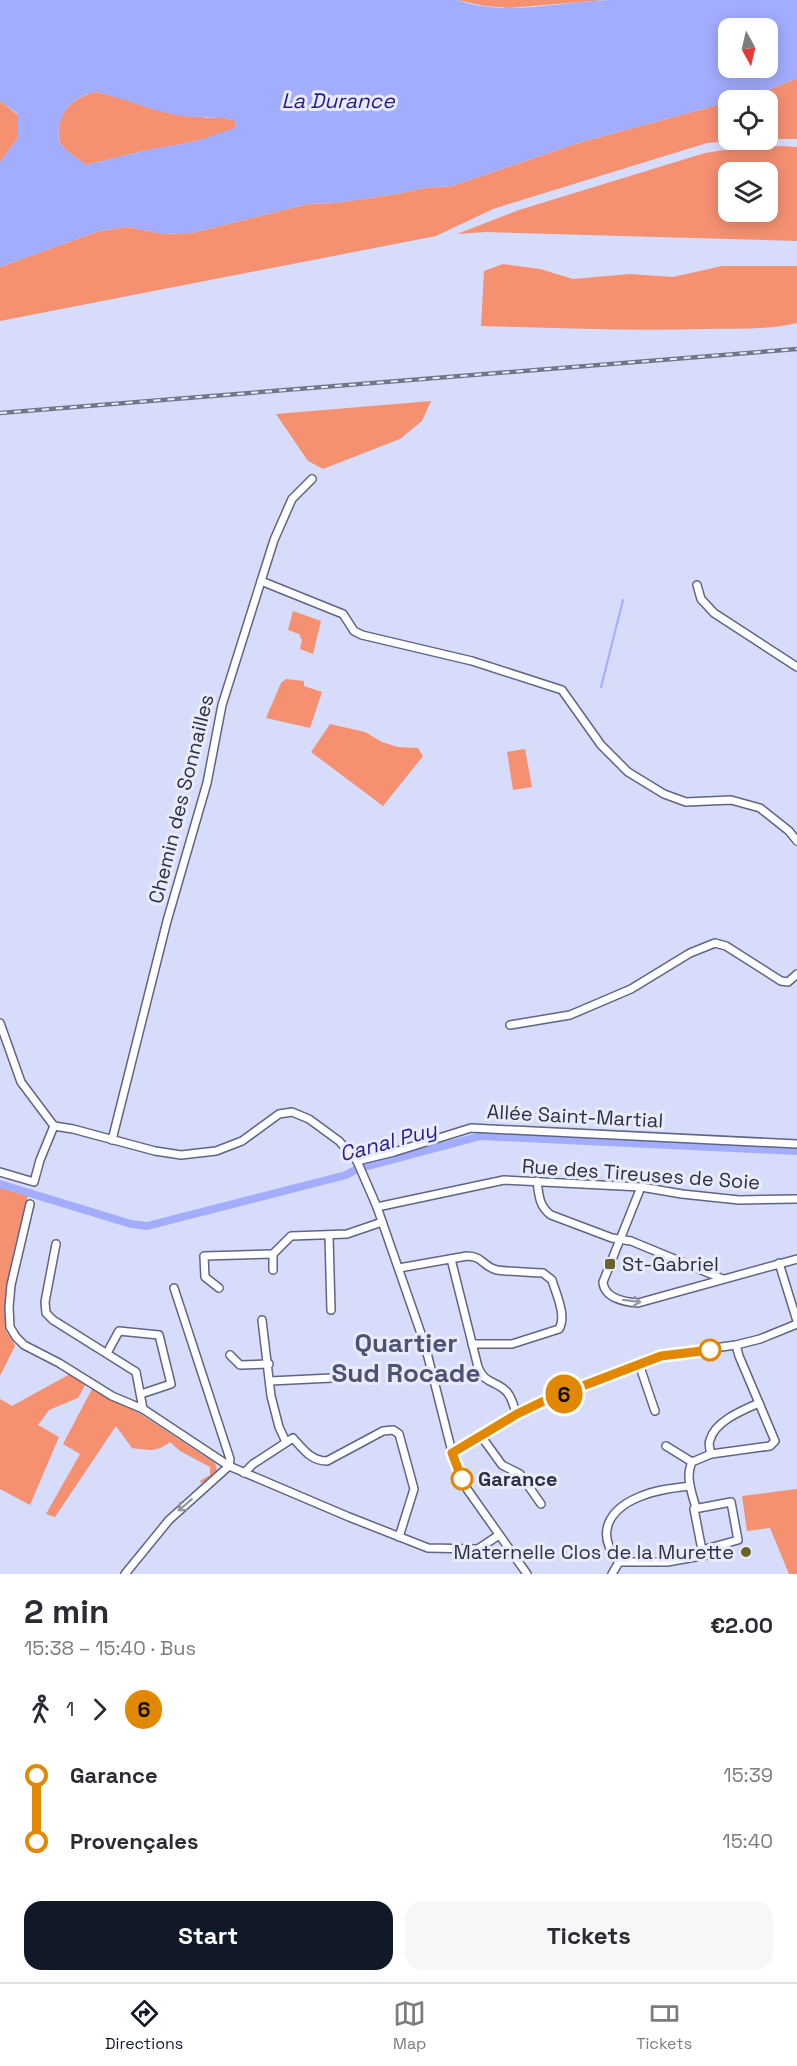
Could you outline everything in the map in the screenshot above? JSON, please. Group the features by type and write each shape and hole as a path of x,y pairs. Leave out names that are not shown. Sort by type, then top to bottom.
{"street":[{"name":"Chemin des Sonnailles","path":"112,1140 167,921 207,783 222,705 261,581 288,507 292,499 312,479"},
{"path":"261,581 343,614 354,631 362,635 472,661 562,690 601,745 628,772 664,794 686,802 731,800 760,808 789,831 797,841"},
{"path":"697,585 701,599 714,613 797,667"},
{"path":"510,1025 570,1015 631,990 690,953 715,943 726,946 782,981 788,982 797,974"},
{"path":"0,1023 21,1082 54,1126 181,1155 216,1150 242,1141 279,1114 292,1112 309,1119 350,1151 358,1163 377,1207 399,1268 425,1345 452,1453 467,1489 527,1574"},
{"path":"0,1172 34,1182 54,1126"},
{"name":"Allée Saint-Martial","path":"358,1163 471,1128 797,1144"},
{"name":"Rue des Tireuses de Soie","path":"377,1207 504,1180 641,1187 739,1200 797,1199"},
{"path":"537,1181 540,1202 543,1209 551,1215 612,1238 631,1241 723,1279"},
{"path":"641,1187 603,1282 606,1291 612,1296 638,1304 797,1259"},
{"path":"30,1204 11,1285 9,1307 10,1327 24,1345 59,1363 112,1396 143,1409 229,1466 399,1537 428,1548 471,1550 483,1547 499,1535"},
{"path":"219,1288 205,1277 204,1256 273,1254 291,1236 347,1234 382,1222"},
{"path":"329,1236 330,1310"},
{"path":"56,1244 45,1302 46,1313 53,1320 136,1372 143,1409"},
{"path":"273,1254 273,1270"},
{"path":"399,1268 476,1256 495,1270 543,1273 552,1280 562,1316 563,1323 559,1329 512,1344 472,1344"},
{"path":"451,1259 481,1376 507,1392 517,1414"},
{"path":"452,1453 517,1414 546,1400 639,1364 661,1356 736,1345 760,1339 797,1323 780,1263"},
{"path":"124,1574 169,1520 229,1466 230,1459 174,1288"},
{"path":"262,1320 271,1396 279,1427 286,1442"},
{"path":"107,1353 119,1331 159,1335 171,1384 141,1394"},
{"path":"696,1508 731,1502 738,1540 702,1550 694,1509 696,1508 690,1486 689,1468 692,1462 711,1454 770,1446 775,1441 736,1345"},
{"path":"230,1355 240,1365 268,1364"},
{"path":"639,1364 655,1411"},
{"path":"270,1381 332,1377"},
{"path":"711,1454 709,1441 714,1431 738,1412 759,1403"},
{"path":"244,1473 253,1464 293,1438 308,1456 322,1462 383,1431 393,1430 399,1434 414,1489 399,1537"},
{"path":"482,1436 502,1465 520,1474 541,1504"},
{"path":"666,1446 692,1462"},
{"path":"690,1486 641,1496 626,1503 612,1516 606,1528 606,1540 611,1553 619,1562 668,1562 706,1555 709,1548"},
{"path":"612,1574 619,1562"}],"shaded area":[{"path":"457,0 605,0 509,8"},
{"path":"797,78 797,139 778,139 778,90 768,90"},
{"path":"96,92 133,101 150,108 207,118 222,117 236,121 235,129 197,141 86,165 62,146 60,122 70,104"},
{"path":"0,101 18,115 18,138 0,162"},
{"path":"718,105 718,142 707,143 493,209 436,236 0,321 0,267 99,231 128,227 163,234 192,233 308,204 335,203 424,188 452,186 578,143"},
{"path":"778,146 797,147 797,241 486,232 457,234 519,210 705,153 724,150 778,150"},
{"path":"503,264 540,269 573,279 630,274 673,277 722,266 797,266 797,323 763,328 678,330 481,326 484,271"},
{"path":"431,401 422,421 400,439 323,469 308,461 276,414"},
{"path":"293,611 321,621 313,654 300,649 302,640 299,634 288,630"},
{"path":"286,679 304,681 304,686 322,692 310,728 266,718 281,683"},
{"path":"330,724 365,732 382,742 398,747 418,748 423,756 383,806 311,752"},
{"path":"525,749 532,787 513,790 507,752"},
{"path":"0,1186 28,1196 11,1263 6,1299 6,1330 15,1346 0,1376"},
{"path":"70,1374 85,1385 78,1398 49,1410 38,1425 59,1437 30,1505 0,1489 0,1399 12,1406"},
{"path":"92,1389 139,1413 215,1463 214,1476 201,1483 200,1481 210,1475 210,1467 180,1451 170,1442 156,1449 132,1448 116,1426 55,1517 46,1514 80,1454 63,1444"},
{"path":"797,1489 797,1574 789,1574 770,1528 747,1531 742,1496"}],"water":[{"name":"La Durance","path":"0,0 457,0 475,5 513,8 608,0 797,0 797,78 768,90 718,90 718,105 578,143 452,186 424,188 335,203 308,204 192,233 163,234 128,227 99,231 0,267 0,162 18,138 18,114 0,101","holes":["96,92 176,115 236,121 235,128 197,141 86,165 68,152 59,140 60,122 63,115 66,109 82,96"]}],"waterway":[{"path":"601,687 623,600"},
{"name":"Canal Puy","path":"0,1184 131,1224 147,1226 346,1175 357,1169 481,1136 797,1151"}],"railway":[{"path":"0,413 797,349"}],"bus line":[{"name":"6","path":"462,1479 452,1453 517,1414 661,1356 710,1350"}],"place":[{"name":"St-Gabriel","path":"610,1264"},
{"name":"Garance","path":"462,1479"},
{"name":"Maternelle Clos de la Murette","path":"746,1552"}],"district":[{"name":"Quartier Sud Rocade","path":"406,1358"}]}
